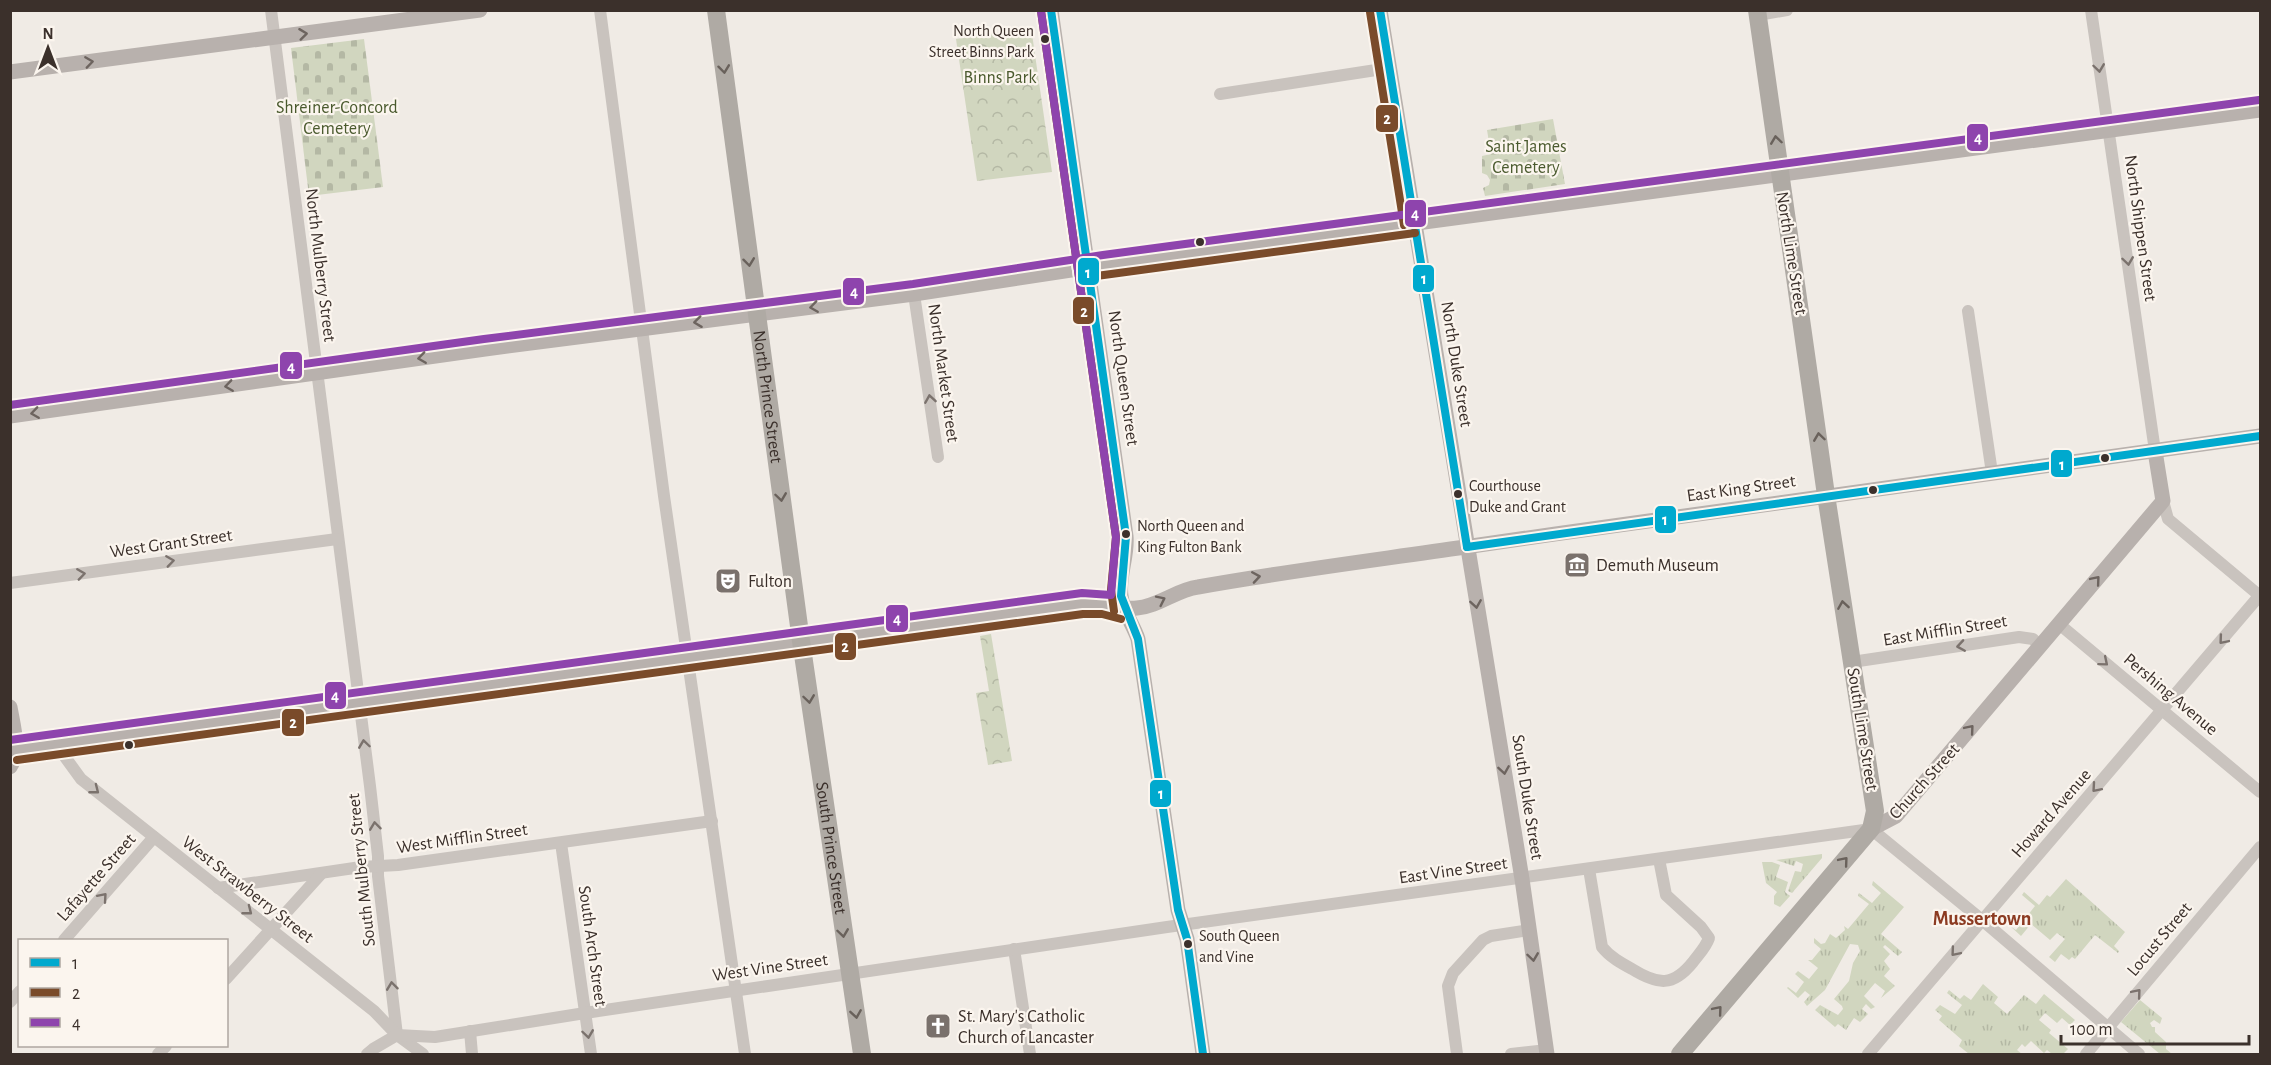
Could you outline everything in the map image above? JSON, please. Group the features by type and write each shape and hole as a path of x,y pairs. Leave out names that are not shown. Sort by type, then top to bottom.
{"highway":[{"name":"North Prince Street","path":"716,10 801,641"},
{"name":"North Lime Street","path":"1757,13 1826,495"},
{"name":"South Lime Street","path":"1826,495 1875,812 1871,829"},
{"name":"South Prince Street","path":"801,641 862,1054"},
{"name":"Church Street","path":"1680,1054 1871,829"}],"main road":[{"path":"10,72 480,10"},
{"name":"North Queen Street","path":"1051,10 1126,536 1127,555 1120,590 1124,609"},
{"name":"North Duke Street","path":"1380,10 1467,547"},
{"path":"10,416 914,294 1088,267 2260,110"},
{"name":"East King Street","path":"1124,609 1151,605 1172,595 1198,587 1826,495 2260,436"},
{"path":"2155,451 2163,501"},
{"name":"Church Street","path":"1871,829 1896,816 2163,501"},
{"name":"South Duke Street","path":"1467,547 1522,879 1547,1052"},
{"path":"13,750 1083,603 1104,604 1124,609 1138,639 1178,910 1187,939 1203,1054"},
{"path":"10,707 15,760 10,767"}],"street":[{"name":"North Mulberry Street","path":"271,10 359,702"},
{"path":"600,10 686,657 745,1054"},
{"path":"1757,13 1787,10"},
{"name":"North Shippen Street","path":"2091,10 2155,451"},
{"path":"1221,94 1389,68"},
{"name":"North Market Street","path":"914,294 938,457"},
{"path":"1968,311 1992,473"},
{"path":"2163,501 2168,519 2260,596"},
{"name":"West Grant Street","path":"10,583 337,539"},
{"name":"Howard Avenue","path":"1868,1054 2260,596"},
{"name":"Pershing Avenue","path":"2059,624 2260,792"},
{"name":"East Mifflin Street","path":"1852,662 2019,638 2033,639 2040,647"},
{"name":"South Mulberry Street","path":"359,702 398,1035"},
{"name":"West Strawberry Street","path":"62,744 65,758 76,774 374,1011 398,1035 423,1054"},
{"name":"West Mifflin Street","path":"218,888 338,870 398,866 712,821"},
{"path":"1871,829 2139,1054"},
{"name":"East Vine Street","path":"1182,925 1871,829"},
{"name":"Lafayette Street","path":"65,939 154,837"},
{"name":"South Arch Street","path":"561,843 591,1054"},
{"name":"Locust Street","path":"2086,1054 2260,847"},
{"path":"1589,869 1602,947 1609,956 1644,976 1664,982 1679,976 1690,966 1704,948 1708,938 1701,927 1666,895 1659,859"},
{"path":"228,977 321,874"},
{"name":"West Vine Street","path":"398,1035 435,1037 736,990 1182,925"},
{"path":"1457,1054 1448,986 1453,973 1483,940 1491,936 1529,930"},
{"path":"1014,949 1030,1054"},
{"path":"470,1031 472,1054"},
{"path":"367,1054 398,1035"},
{"path":"1511,1054 1547,1052"}],"green space":[{"name":"Binns Park","path":"1031,27 1052,172 977,181 956,39"},
{"name":"Shreiner-Concord Cemetery","path":"364,39 383,187 309,196 291,48"},
{"name":"Saint James Cemetery","path":"1553,119 1565,184 1485,196 1483,188 1489,185 1490,180 1482,173 1482,156 1491,154 1487,130"},
{"path":"991,634 1012,761 988,765 976,693 989,691 980,636"},
{"path":"1822,854 1822,858 1792,893 1788,891 1795,871 1801,872 1803,864 1796,861 1794,866 1776,860"},
{"path":"1762,862 1780,865 1776,877 1788,882 1785,892 1790,896 1780,907 1774,904 1774,896 1777,892 1766,883"},
{"path":"2066,879 2125,932 2114,946 2119,951 2118,953 2095,935 2075,959 2072,957 2069,960 2061,954 2055,962 2049,957 2065,939 2057,933 2050,940 2031,924 2021,936 2010,926 2016,930 2035,906 2022,895 2024,892 2039,905 2047,895 2050,897"},
{"path":"1873,881 1904,907 1881,934 1902,952 1898,956 1885,945 1883,947 1890,954 1884,961 1890,969 1884,976 1895,986 1881,998 1885,991 1875,983 1864,996 1875,1007 1871,1009 1866,1004 1862,1009 1868,1014 1860,1022 1854,1018 1846,1030 1838,1024 1835,1027 1815,1010 1820,1005 1838,1015 1843,1009 1834,999 1849,981 1853,963 1860,951 1858,945 1850,944 1825,990 1807,1006 1804,1002 1810,995 1805,991 1798,998 1787,988 1796,993 1804,982 1795,974 1798,971 1809,979 1818,968 1808,960 1812,960 1821,949 1814,943 1814,938 1821,944 1825,943 1830,934 1836,938 1845,930 1844,926 1848,929 1869,904 1858,896 1859,893 1872,903 1881,893 1872,885"},
{"path":"1983,984 1998,997 1994,1003 2007,1014 2024,995 2036,1004 2044,994 2075,1020 2070,1025 2062,1018 2057,1023 2045,1013 2039,1020 2051,1030 2049,1033 2068,1049 2063,1054 2052,1054 2047,1050 2044,1053 2031,1041 2025,1047 2022,1044 2017,1050 2022,1054 1969,1054 1959,1046 1962,1040 1939,1020 1942,1016 1935,1010 1940,1005 1955,1014 1962,1005 1947,993 1949,990 1960,999 1964,995 1971,1000"},
{"path":"2140,1000 2162,1018 2160,1024 2154,1020 2150,1023 2152,1027 2155,1027 2155,1032 2166,1042 2166,1049 2172,1054 2160,1054 2121,1022"}],"transit line":[{"name":"1","path":"1051,10 1126,536 1121,596 1138,639 1178,910 1187,939 1203,1054"},
{"name":"1","path":"1380,10 1467,547"},
{"name":"2","path":"1041,11 1116,537 1111,590 1114,611"},
{"name":"4","path":"10,740 1082,593 1111,595 1116,537 1041,11"},
{"name":"2","path":"1370,12 1404,225"},
{"name":"4","path":"10,405 2259,100"},
{"name":"2","path":"1089,277 1415,233"},
{"name":"1","path":"1467,547 2260,436"},
{"name":"2","path":"17,760 1083,614 1102,614 1121,619"}],"place":[{"name":"North Queen Street Binns Park","path":"1045,39"},
{"name":"Courthouse Duke and Grant","path":"1458,494"},
{"name":"North Queen and King Fulton Bank","path":"1126,534"},
{"name":"Demuth Museum","path":"1577,565"},
{"name":"Fulton","path":"728,581"},
{"name":"South Queen and Vine","path":"1188,944"},
{"name":"St. Mary's Catholic Church of Lancaster","path":"938,1026"}],"district":[{"name":"Mussertown","path":"1982,918"}]}
